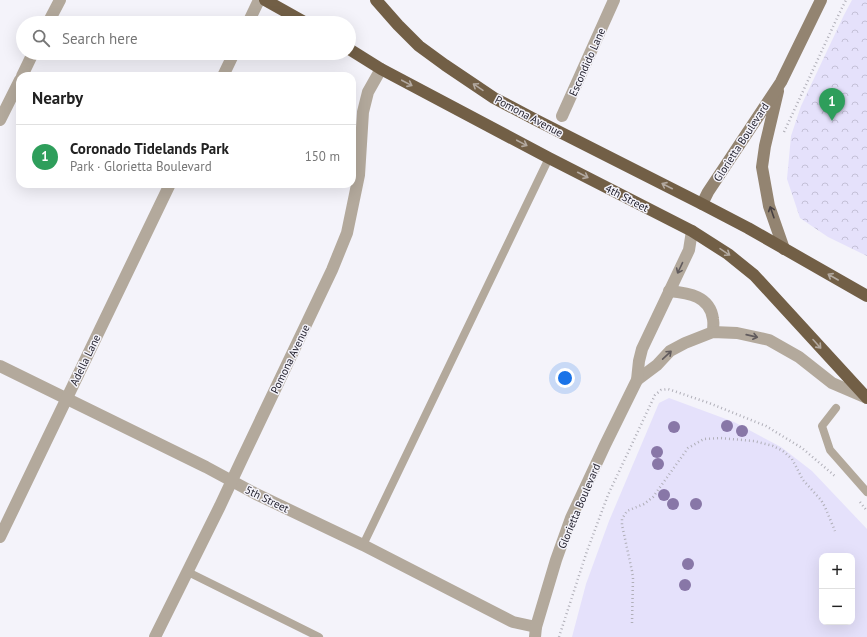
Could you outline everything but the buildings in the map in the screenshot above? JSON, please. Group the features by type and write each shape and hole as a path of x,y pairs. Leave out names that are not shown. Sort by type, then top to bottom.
{"highway":[{"path":"265,0 294,16"},
{"name":"Pomona Avenue","path":"376,0 419,46 494,98 702,204"},
{"name":"4th Street","path":"356,53 381,69 549,158 692,231 728,254 754,275 867,398"},
{"path":"702,204 867,296"}],"main road":[{"name":"Glorietta Boulevard","path":"702,204 708,192 781,82 821,0"},
{"name":"Glorietta Boulevard","path":"781,82 765,146 762,167 770,206 784,249"}],"street":[{"path":"52,16 60,0"},
{"path":"251,16 259,0"},
{"name":"Escondido Lane","path":"562,116 610,2"},
{"path":"24,72 30,60"},
{"path":"224,72 230,60"},
{"name":"Pomona Avenue","path":"155,637 232,481 332,270 347,233 359,175 363,112 368,92 381,69"},
{"path":"0,120 16,88"},
{"name":"Adella Lane","path":"0,537 168,188"},
{"name":"Glorietta Boulevard","path":"535,632 556,560 571,518 637,380 638,361 642,349 689,250 692,231"},
{"path":"669,291 698,296 709,306 713,318 714,332"},
{"name":"Glorietta Boulevard","path":"637,380 657,365 670,351 685,343 714,332 737,333 769,340 799,357 832,383 867,398"},
{"name":"5th Street","path":"0,366 535,632"}],"lane":[{"path":"363,546 549,158"},
{"path":"836,408 822,426 830,450 867,492"},
{"path":"188,572 319,637"}],"path":[{"path":"783,136 846,0"},
{"path":"559,637 587,551 608,495 655,395 661,390 668,389 709,403 766,426 802,448 840,481"},
{"path":"632,623 633,578 622,519 627,511 644,504 653,497 688,448 704,439 720,438 754,441 773,446 783,451 792,459 803,480 821,500 835,531"},
{"path":"858,500 867,510"}],"green space":[{"path":"852,0 867,0 867,256 828,237 800,218 787,179 791,136 801,106"},
{"path":"669,398 734,422 781,447 812,471 867,529 867,637 572,637 586,584 609,521 659,403"}],"place":[{"name":"Coronado Tidelands Park","path":"832,121"}]}
